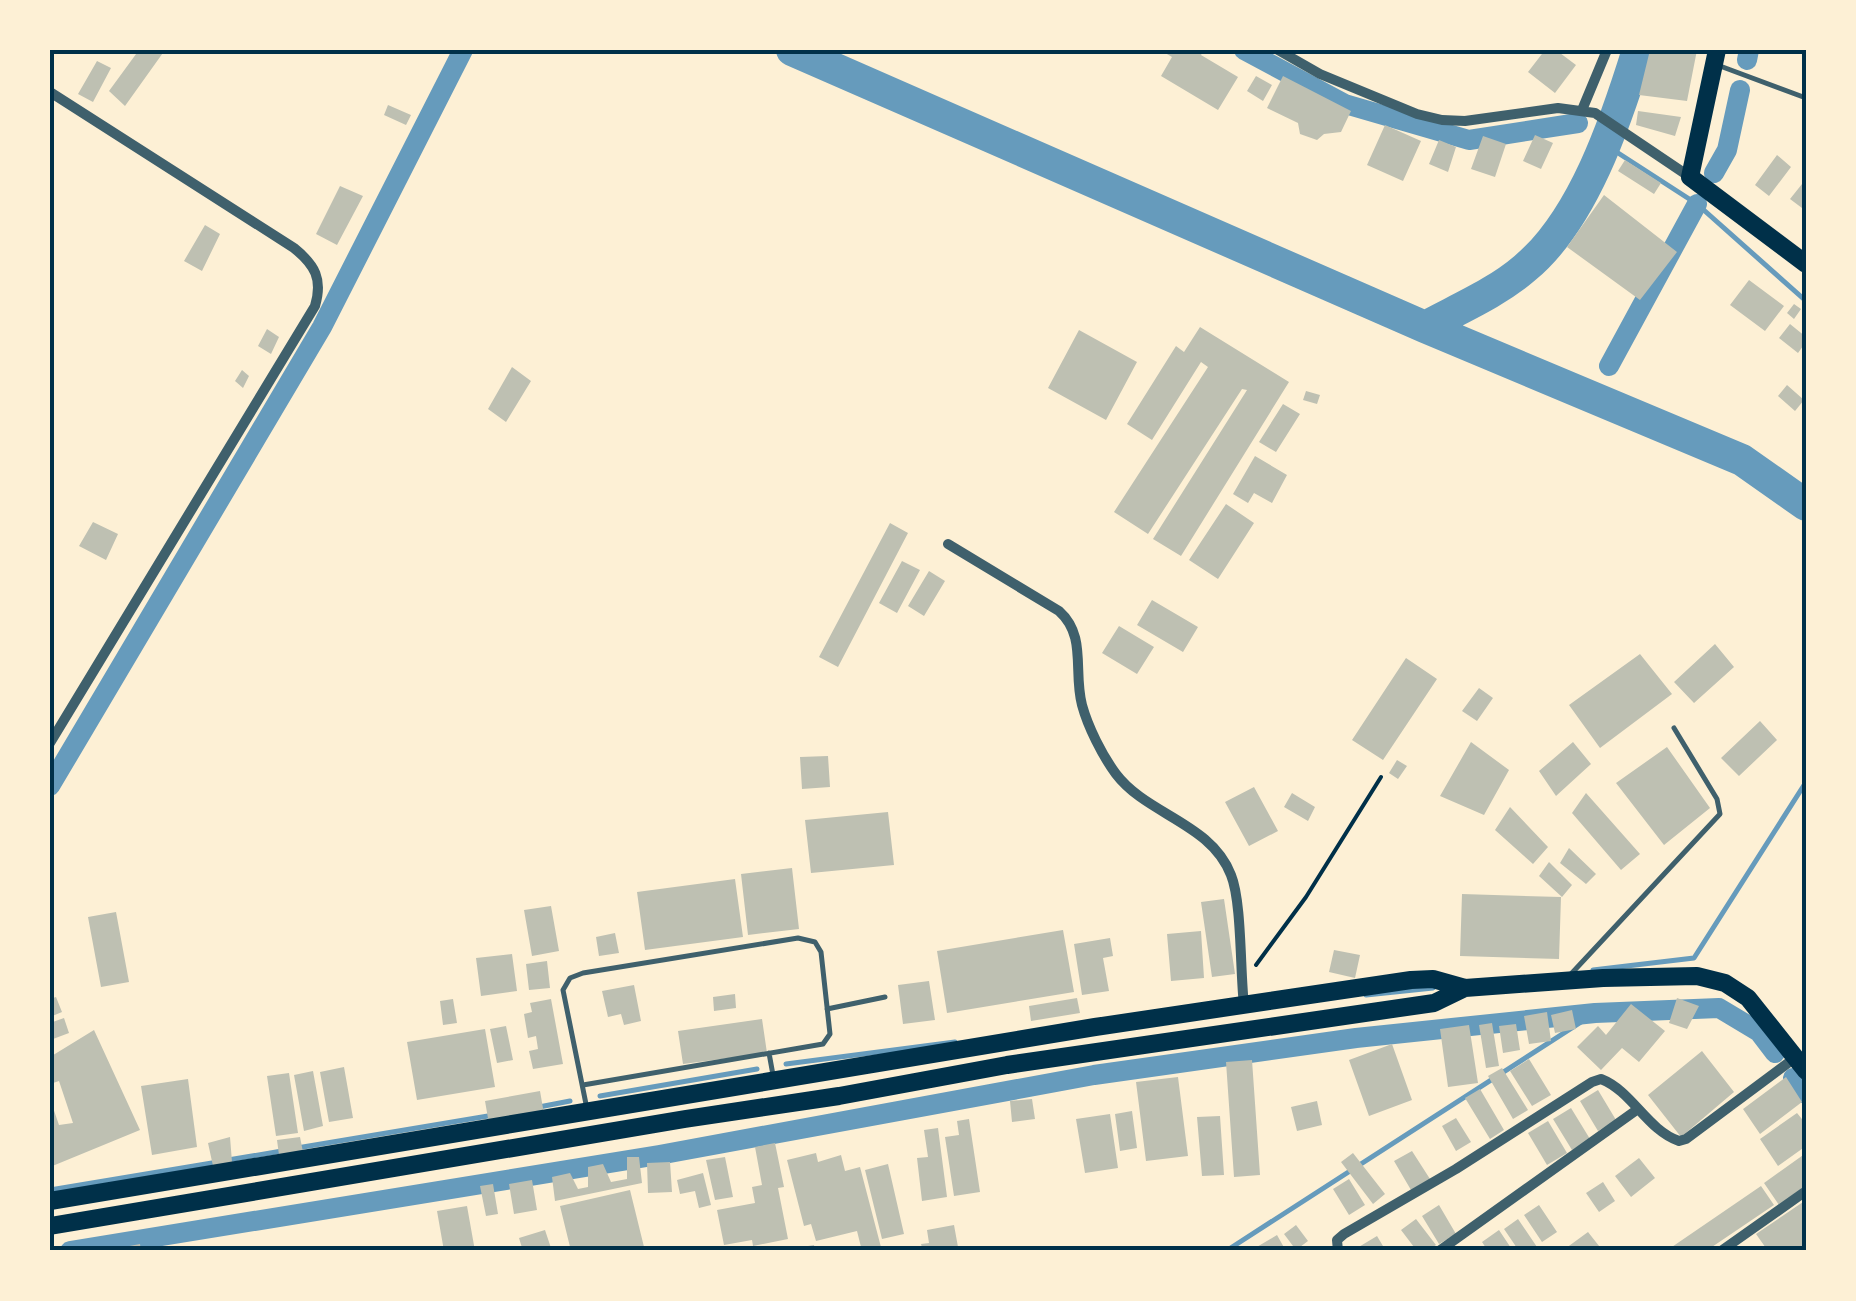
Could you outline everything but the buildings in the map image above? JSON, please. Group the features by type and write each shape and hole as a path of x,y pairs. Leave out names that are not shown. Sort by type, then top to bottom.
{"highway":[{"path":"1715,57 1690,177 1806,264"},
{"path":"50,1201 1113,1024 1411,980 1433,979 1465,988 1697,976 1725,984 1748,998 1801,1064"},
{"path":"50,1226 1177,1038 1434,1003 1465,988"},
{"path":"837,1070 839,1096"}],"street":[{"path":"1278,50 1320,74 1442,120 1465,121 1534,110 1582,110 1596,114 1690,177"},
{"path":"1582,110 1607,50"},
{"path":"50,92 294,248 316,270 320,288 315,306 50,743"},
{"path":"948,544 1072,622 1082,704 1116,774 1132,790 1202,837 1228,866 1233,879 1244,1006"},
{"path":"1338,1251 1337,1240 1344,1234 1456,1169 1592,1082 1601,1079 1613,1084 1664,1134 1682,1141 1801,1064"},
{"path":"1439,1251 1638,1109"},
{"path":"1721,1251 1806,1191"}],"lane":[{"path":"1715,57 1806,98"},
{"path":"1565,981 1720,814 1717,799 1674,728"},
{"path":"582,1085 828,1041 821,952 807,937 570,978 564,990 582,1085 588,1112"},
{"path":"827,1008 886,997"},
{"path":"769,1053 773,1080"}],"path":[{"path":"1242,986 1306,897 1381,777"}],"waterway":[{"path":"50,786 322,327 463,50"},
{"path":"792,50 1425,327 1742,460 1806,505"},
{"path":"1244,50 1345,104 1469,140 1578,123"},
{"path":"1425,327 1502,285 1546,248 1595,168 1638,50"},
{"path":"1747,60 1749,50"},
{"path":"1714,173 1727,150 1740,90"},
{"path":"1615,151 1697,204 1806,301"},
{"path":"1609,366 1697,204"},
{"path":"1593,970 1694,958 1806,782"},
{"path":"1366,995 1433,988"},
{"path":"70,1251 659,1155 1094,1075 1356,1038 1595,1013 1719,1008 1759,1032 1775,1053"},
{"path":"1226,1251 1595,1013"},
{"path":"786,1064 955,1042"},
{"path":"600,1096 757,1069"},
{"path":"1793,1078 1806,1094"},
{"path":"539,1107 570,1101"},
{"path":"297,1148 494,1115"},
{"path":"228,1160 282,1151"},
{"path":"50,1190 218,1162"}]}
